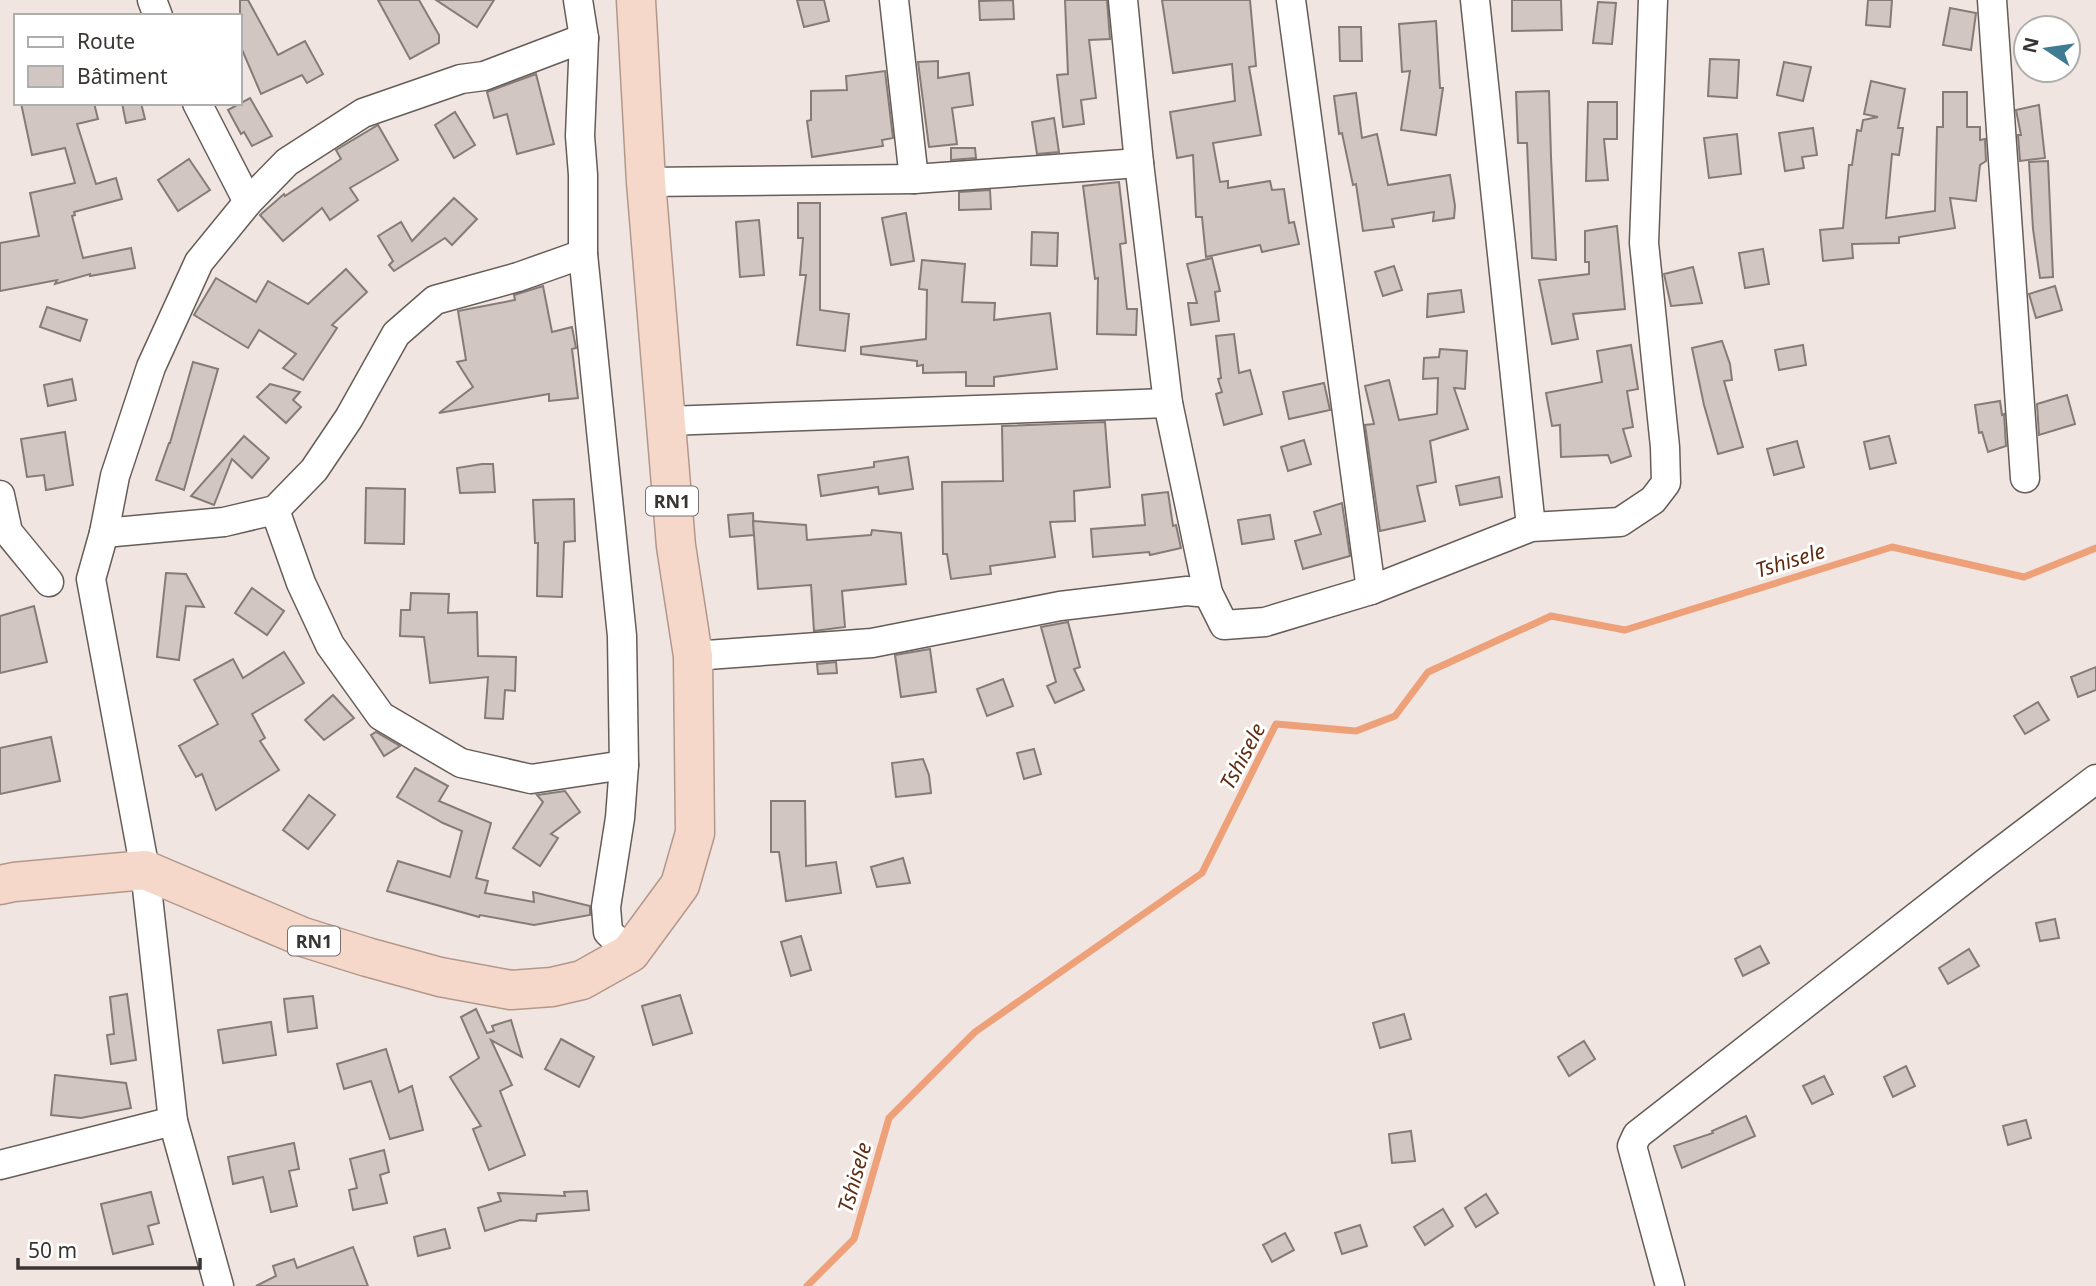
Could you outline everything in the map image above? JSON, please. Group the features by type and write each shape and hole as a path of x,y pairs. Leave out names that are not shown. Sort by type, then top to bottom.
{"highway":[{"name":"RN1","path":"0,886 14,882 145,870 303,937 440,977 511,990 552,987 582,980 630,953 680,885 695,833 693,656 676,546 646,182 636,0"}],"street":[{"path":"578,0 584,38 580,136 583,254 622,636 624,765 620,818 606,906 608,932 630,953"},
{"path":"894,0 914,179"},
{"path":"1123,0 1139,163 1168,403 1208,593 1224,625 1237,626 1265,622 1371,590 1531,527 1620,522 1653,500 1666,483 1665,447 1644,243 1653,0"},
{"path":"1291,0 1371,590"},
{"path":"1475,0 1531,527"},
{"path":"1992,0 2025,478"},
{"path":"219,1286 173,1121 145,870 91,579 104,533 115,476 151,367 199,262 248,202 287,162 363,113 461,79 484,76 584,38"},
{"path":"198,105 248,202"},
{"path":"646,182 914,179 1139,163"},
{"path":"104,533 224,522 275,510 314,470 349,418 396,334 435,300 518,277 583,254"},
{"path":"667,421 1168,403"},
{"path":"0,495 4,533 49,582"},
{"path":"275,510 301,583 330,645 381,716 461,764 531,779 624,765"},
{"path":"693,656 872,643 1060,606 1187,591 1208,593"},
{"path":"1670,1286 1632,1146 1637,1135 2096,779"},
{"path":"0,1165 173,1121"}],"building":[{"path":"240,0 248,0 278,55 305,41 323,74 307,83 302,75 261,94 242,50"},
{"path":"378,0 419,0 439,35 439,43 410,59"},
{"path":"436,0 494,0 477,27"},
{"path":"797,0 824,0 829,21 804,27"},
{"path":"1013,0 1014,19 980,20 979,1"},
{"path":"1065,0 1107,0 1110,39 1089,40 1096,98 1081,100 1084,124 1063,127 1057,75 1068,74"},
{"path":"1162,0 1250,0 1256,66 1249,67 1261,135 1213,143 1220,182 1228,181 1228,188 1270,181 1272,190 1284,189 1289,223 1294,222 1299,244 1262,252 1260,245 1206,257 1202,217 1196,217 1193,155 1177,158 1170,112 1235,101 1232,64 1173,73"},
{"path":"1512,0 1561,0 1562,30 1512,31"},
{"path":"1868,0 1892,0 1890,27 1866,25"},
{"path":"1598,2 1616,3 1612,44 1593,43"},
{"path":"1950,8 1976,13 1971,50 1943,45"},
{"path":"1436,21 1440,88 1443,88 1436,135 1401,130 1410,71 1402,72 1399,24"},
{"path":"1339,27 1361,27 1362,61 1340,61"},
{"path":"1710,59 1739,60 1737,98 1708,96"},
{"path":"938,61 938,78 969,73 973,105 952,108 957,144 929,147 918,62"},
{"path":"1784,62 1811,67 1803,101 1777,95"},
{"path":"885,71 893,138 882,140 883,146 812,157 807,121 811,120 811,91 847,90 846,76"},
{"path":"536,74 554,144 517,154 507,114 494,118 487,92"},
{"path":"1871,81 1905,89 1898,128 1903,128 1899,155 1892,154 1886,218 1935,211 1937,127 1943,127 1943,92 1967,92 1967,127 1980,127 1980,140 1985,139 1986,161 1980,165 1976,201 1950,198 1955,228 1899,237 1899,243 1852,244 1853,258 1823,261 1820,230 1843,228 1849,165 1852,165 1857,130 1861,131 1863,120 1878,117 1864,114"},
{"path":"1549,91 1556,260 1532,258 1527,143 1518,143 1516,92"},
{"path":"1356,93 1362,138 1377,134 1388,185 1450,175 1455,206 1454,218 1433,221 1434,212 1392,219 1394,227 1363,231 1356,184 1353,185 1342,133 1339,134 1334,96"},
{"path":"250,98 272,136 252,146 244,132 241,134 228,110 242,105"},
{"path":"1588,102 1617,102 1617,139 1604,139 1608,180 1586,181"},
{"path":"21,105 94,105 98,119 77,124 96,184 116,178 122,199 74,212 75,215 72,216 83,258 131,248 135,268 90,274 55,284 57,280 0,291 0,243 39,236 30,193 75,183 65,148 32,155"},
{"path":"122,105 142,105 145,119 126,123"},
{"path":"2039,105 2045,158 2020,161 2018,135 2021,135 2016,110"},
{"path":"455,112 475,145 454,158 435,125"},
{"path":"1054,118 1059,152 1037,154 1032,122"},
{"path":"378,125 398,160 350,188 358,200 330,220 322,208 283,241 260,215 284,194 285,196 341,159 336,150"},
{"path":"1813,128 1817,155 1802,157 1804,168 1785,171 1779,133"},
{"path":"1737,134 1741,174 1709,178 1704,138"},
{"path":"951,148 975,148 976,158 951,160"},
{"path":"189,159 210,190 178,211 158,180"},
{"path":"2048,161 2053,277 2040,278 2033,229 2029,162"},
{"path":"1119,182 1126,243 1120,244 1127,309 1137,309 1136,335 1097,334 1098,278 1095,279 1083,186"},
{"path":"990,190 991,209 959,210 959,192"},
{"path":"454,198 477,219 452,245 445,238 394,271 389,265 393,261 378,236 401,222 412,241"},
{"path":"798,203 820,203 820,310 849,314 845,351 797,345 806,275 800,275 803,238 798,238"},
{"path":"906,213 914,261 891,265 882,218"},
{"path":"759,220 764,275 740,277 736,222"},
{"path":"1617,226 1625,309 1573,314 1578,339 1552,344 1539,280 1589,274 1589,262 1585,262 1585,231"},
{"path":"1032,232 1058,233 1057,266 1031,265"},
{"path":"1763,249 1769,284 1745,288 1739,253"},
{"path":"1212,258 1220,291 1215,292 1219,321 1191,325 1188,303 1197,303 1187,264"},
{"path":"922,260 965,264 962,302 995,303 994,320 1050,313 1057,369 994,377 994,386 966,386 966,372 923,373 923,365 917,366 917,361 861,354 861,347 926,339 927,290 919,289"},
{"path":"1394,266 1402,290 1383,296 1375,272"},
{"path":"1693,267 1702,303 1671,306 1664,274"},
{"path":"346,269 367,292 332,325 337,328 303,380 283,368 296,354 259,330 248,348 194,315 216,278 256,302 268,281 308,304"},
{"path":"543,286 552,332 572,327 576,348 572,349 578,398 549,401 549,394 439,413 473,387 457,362 466,360 458,311 515,300 514,295"},
{"path":"2055,286 2062,310 2036,318 2029,294"},
{"path":"1461,290 1464,312 1427,317 1428,294"},
{"path":"47,307 87,320 80,341 40,327"},
{"path":"1234,334 1239,373 1250,370 1262,414 1224,425 1216,394 1222,392 1218,379 1221,378 1216,336"},
{"path":"1722,341 1732,380 1724,381 1743,447 1718,454 1692,348"},
{"path":"1631,345 1638,389 1627,391 1633,427 1623,429 1631,456 1611,463 1608,455 1561,457 1560,425 1552,426 1546,393 1602,382 1597,351"},
{"path":"1803,345 1806,365 1779,370 1775,350"},
{"path":"1440,349 1467,351 1465,389 1454,388 1468,429 1430,441 1436,482 1417,486 1425,521 1380,531 1365,425 1374,424 1365,386 1389,380 1399,420 1437,414 1438,378 1423,379 1424,358 1439,357"},
{"path":"193,362 218,369 184,490 156,480 170,443"},
{"path":"72,379 76,400 48,406 44,385"},
{"path":"1324,383 1330,410 1289,419 1283,392"},
{"path":"270,384 300,392 293,400 301,407 286,423 257,397"},
{"path":"2067,395 2075,424 2039,435 2037,404"},
{"path":"2000,401 2002,415 2004,414 2006,446 1988,452 1982,432 1979,433 1975,405"},
{"path":"1105,422 1110,487 1074,491 1075,521 1050,522 1055,557 990,566 991,574 951,579 947,554 943,554 942,482 1003,481 1002,426"},
{"path":"65,432 73,485 46,490 44,475 27,477 21,439"},
{"path":"244,436 269,458 252,478 232,459 214,505 191,496"},
{"path":"1889,436 1896,463 1870,469 1864,442"},
{"path":"1304,440 1311,464 1288,471 1281,447"},
{"path":"1797,441 1804,467 1774,475 1767,449"},
{"path":"908,457 913,489 879,494 878,487 821,496 818,475 874,467 874,462"},
{"path":"493,464 495,492 460,493 457,468"},
{"path":"1499,477 1502,497 1460,505 1456,486"},
{"path":"366,488 405,489 404,544 365,543"},
{"path":"1168,492 1173,526 1176,525 1181,548 1150,555 1149,552 1093,557 1091,529 1145,525 1142,495"},
{"path":"574,499 575,541 564,542 562,597 537,596 538,543 535,543 533,500"},
{"path":"1342,503 1350,556 1303,569 1295,541 1321,534 1314,512"},
{"path":"753,513 754,535 730,537 728,515"},
{"path":"1270,515 1274,539 1242,544 1238,520"},
{"path":"753,521 806,525 807,540 871,535 872,530 901,533 906,584 842,591 845,627 814,631 811,585 758,589"},
{"path":"166,573 186,574 204,607 186,606 179,660 157,657"},
{"path":"252,588 284,611 267,635 235,613"},
{"path":"411,593 449,594 448,613 477,612 478,656 516,657 515,691 505,690 503,719 485,718 488,677 430,683 424,637 400,636 401,610 410,610"},
{"path":"34,606 47,662 0,673 0,616"},
{"path":"1068,622 1080,667 1074,669 1084,690 1055,703 1047,686 1056,682 1041,627"},
{"path":"930,649 936,692 901,697 895,655"},
{"path":"284,652 304,683 252,714 265,738 260,741 279,770 216,810 202,774 196,777 179,746 218,724 194,680 233,659 243,678"},
{"path":"836,662 837,673 818,674 817,664"},
{"path":"2096,667 2096,690 2078,697 2071,677"},
{"path":"1003,679 1013,706 987,716 977,689"},
{"path":"333,695 354,718 324,740 305,720"},
{"path":"2038,702 2049,720 2025,734 2014,716"},
{"path":"376,732 400,746 384,756 371,735"},
{"path":"51,737 60,781 0,794 0,748"},
{"path":"1034,749 1041,774 1024,779 1017,753"},
{"path":"923,759 929,775 931,793 896,797 892,763"},
{"path":"415,768 448,786 439,801 491,823 476,878 488,881 485,893 534,902 533,892 590,906 590,915 534,925 480,915 479,917 387,891 398,861 450,877 462,831 397,797"},
{"path":"565,791 580,812 551,834 558,838 540,866 513,848 543,802 537,795"},
{"path":"309,795 335,815 308,849 283,830"},
{"path":"771,801 805,801 806,866 836,862 841,893 786,901 779,852 771,852"},
{"path":"903,858 910,883 877,887 871,867"},
{"path":"2055,919 2059,938 2040,941 2036,923"},
{"path":"801,936 811,970 791,976 781,942"},
{"path":"1760,946 1769,963 1743,976 1735,959"},
{"path":"1969,949 1979,966 1948,984 1939,968"},
{"path":"127,994 136,1060 111,1064 107,1035 114,1034 110,997"},
{"path":"680,995 692,1033 653,1045 642,1006"},
{"path":"313,996 317,1028 288,1032 284,999"},
{"path":"476,1009 487,1033 494,1031 492,1026 511,1020 522,1057 491,1040 512,1085 500,1091 525,1155 489,1170 473,1129 481,1126 450,1077 479,1058 461,1017"},
{"path":"1404,1014 1411,1039 1380,1048 1373,1023"},
{"path":"271,1022 276,1055 223,1063 218,1030"},
{"path":"561,1039 594,1057 579,1087 545,1069"},
{"path":"1584,1041 1595,1059 1569,1076 1558,1057"},
{"path":"386,1049 399,1092 412,1086 423,1130 390,1139 371,1081 344,1089 337,1064"},
{"path":"1906,1066 1915,1086 1893,1097 1884,1077"},
{"path":"55,1075 126,1083 131,1108 81,1118 51,1115"},
{"path":"1824,1076 1833,1094 1812,1104 1803,1086"},
{"path":"1746,1116 1755,1136 1682,1168 1674,1146 1713,1133 1712,1131"},
{"path":"2026,1120 2031,1138 2008,1145 2003,1126"},
{"path":"1411,1131 1415,1161 1392,1163 1389,1134"},
{"path":"294,1143 299,1169 289,1171 297,1206 271,1212 263,1177 233,1184 228,1157"},
{"path":"384,1150 389,1172 380,1175 387,1203 353,1210 349,1190 357,1188 350,1159"},
{"path":"587,1191 589,1210 537,1214 536,1221 520,1220 485,1231 478,1208 501,1201 498,1193 565,1196 564,1192"},
{"path":"151,1192 159,1223 148,1226 153,1244 113,1254 101,1204"},
{"path":"1486,1194 1498,1213 1476,1227 1465,1208"},
{"path":"1443,1209 1453,1226 1425,1245 1414,1227"},
{"path":"1360,1225 1367,1246 1342,1254 1335,1233"},
{"path":"445,1229 450,1248 418,1256 414,1237"},
{"path":"1285,1233 1294,1250 1272,1262 1263,1245"},
{"path":"353,1247 368,1286 256,1286 276,1276 273,1266 294,1259 297,1268"}],"waterway":[{"name":"Tshisele","path":"807,1286 854,1239 889,1118 975,1032 1202,873 1276,724 1356,731 1395,716 1428,672 1551,616 1625,630 1892,547 2024,577 2096,548"}]}
